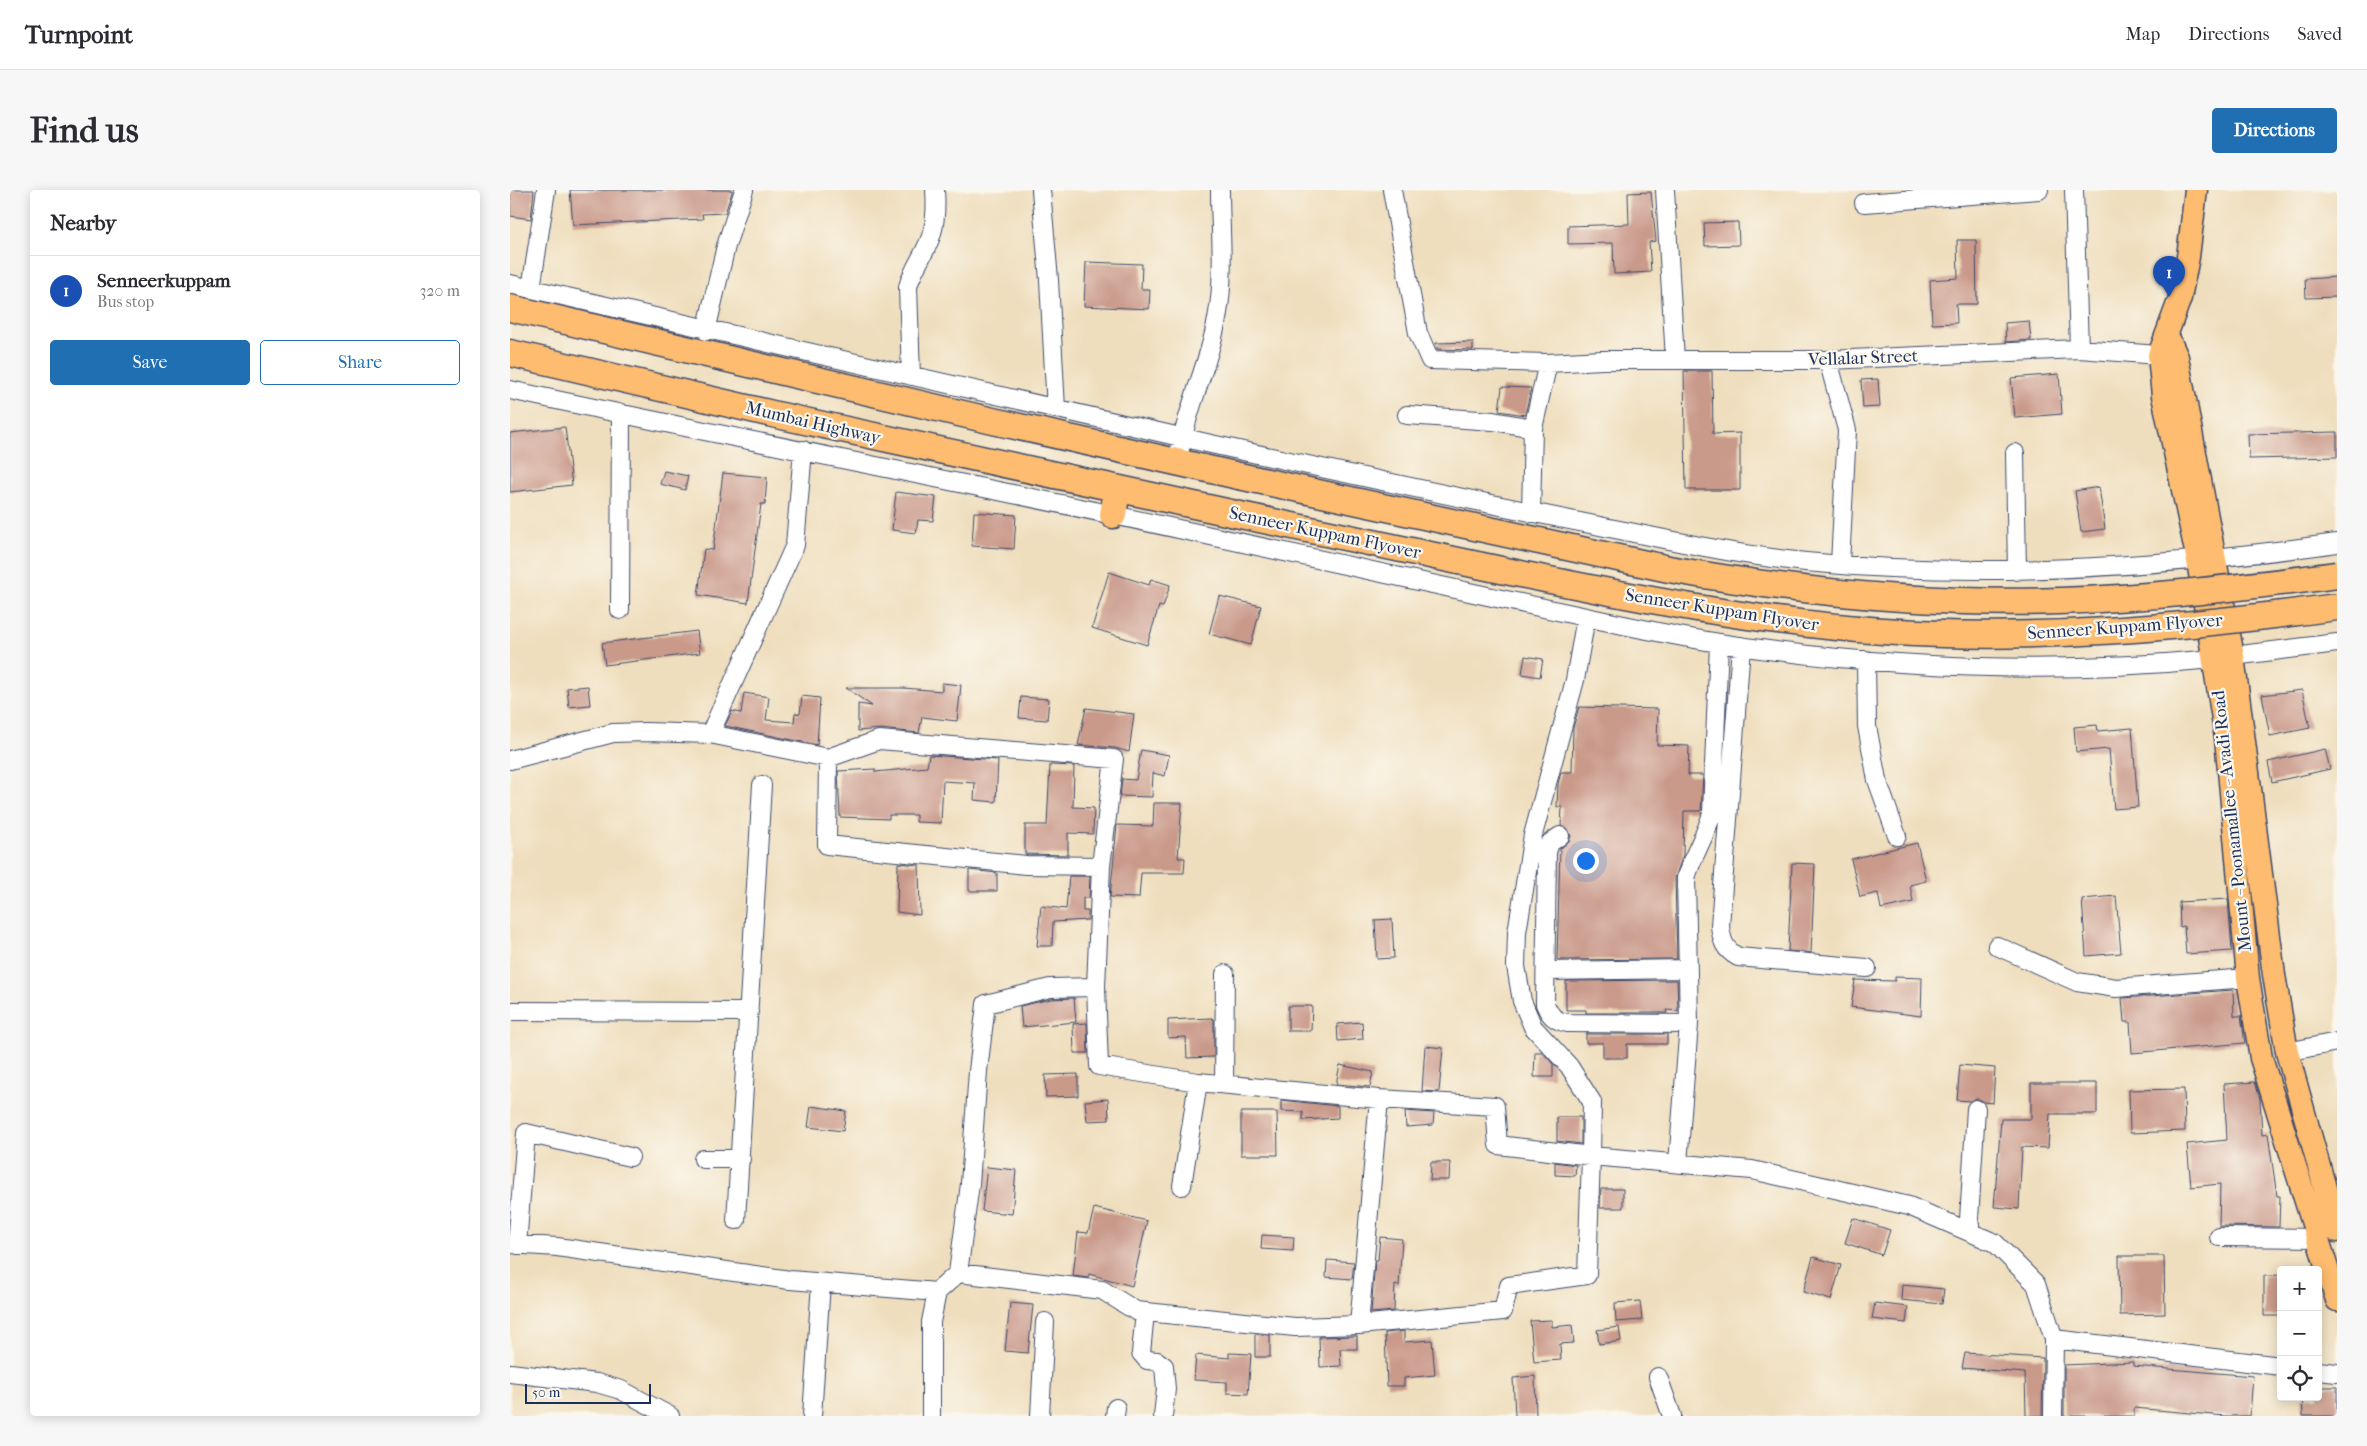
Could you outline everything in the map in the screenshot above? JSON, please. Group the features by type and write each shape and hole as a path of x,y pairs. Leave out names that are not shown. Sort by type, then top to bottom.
{"highway":[{"path":"510,308 653,329 993,421 1180,450"},
{"name":"Mumbai Highway","path":"510,353 777,415 1115,502"},
{"name":"Senneer Kuppam Flyover","path":"1180,450 1239,476 1668,569 1740,582 1817,591 1982,602 2059,601 2203,592 2337,575"},
{"name":"Senneer Kuppam Flyover","path":"1115,502 1151,497 1642,599 1718,612 1884,631 2014,634 2091,632 2215,622 2337,606"}],"main road":[{"name":"Mount - Poonamallee - Avadi Road","path":"2196,190 2188,257 2168,349 2167,415 2207,560 2287,1052 2296,1084 2327,1234 2337,1300"},
{"name":"Mount - Poonamallee - Avadi Road","path":"2223,658 2226,738 2248,978 2261,1058 2327,1234"}],"street":[{"path":"531,289 546,190"},
{"path":"706,331 726,246 744,190"},
{"path":"912,376 908,287 911,273 932,234 936,208 936,190"},
{"path":"1041,190 1049,280 1056,409"},
{"path":"1180,450 1184,426 1213,338 1218,312 1221,289 1220,190"},
{"name":"Vellalar Street","path":"1392,190 1418,333 1430,360 1548,363 1676,360 1828,360 2079,349 2168,349"},
{"path":"1665,190 1676,360"},
{"path":"1864,203 2039,190"},
{"path":"2074,190 2079,349"},
{"path":"510,284 531,289 653,329 706,331 1056,409 1180,450 1531,513 1736,553 1840,564 1932,570 2017,571 2137,566 2207,560 2337,543"},
{"path":"1828,360 1847,430 1840,564"},
{"path":"1531,513 1532,428 1548,363"},
{"path":"510,390 803,450 1115,502 1586,617 1719,643 1935,666 2022,669 2093,668 2223,658 2337,643"},
{"path":"620,610 621,413"},
{"path":"1406,415 1493,421 1532,428"},
{"path":"710,734 795,545 803,450"},
{"path":"2015,453 2017,571"},
{"path":"958,1273 1102,1290 1136,1311 1295,1327 1359,1325 1503,1311 1509,1286 1587,1275 1592,1156 1592,1102 1569,1066 1533,1027 1522,1001 1516,966 1517,932 1533,835 1575,680 1586,617"},
{"path":"1678,1164 1688,1024 1686,878 1692,858 1709,825 1712,813 1719,643"},
{"path":"1741,646 1720,926 1722,941 1728,951 1738,957 1867,968"},
{"path":"1866,660 1867,726 1877,780 1898,836"},
{"path":"510,760 613,733 646,732 710,734 828,758 879,740 1114,759 1101,866 1096,987 1099,1066 1198,1082 1379,1099 1495,1106 1498,1145 1592,1156 1752,1170 1909,1206 1995,1243 2036,1284 2054,1339 2053,1416"},
{"path":"828,758 827,845 1026,865 1101,866"},
{"path":"736,1220 762,785"},
{"path":"1560,836 1550,843 1546,852 1545,1004 1548,1014 1558,1021 1568,1023 1688,1024"},
{"path":"1997,946 2077,982 2116,988 2248,978"},
{"path":"1546,971 1688,969"},
{"path":"1224,1084 1225,974"},
{"path":"931,1416 931,1322 937,1292 958,1273 970,1184 978,1071 986,1004 1050,988 1096,987"},
{"path":"510,1011 749,1012"},
{"path":"2287,1052 2337,1042"},
{"path":"1182,1186 1198,1082"},
{"path":"1359,1325 1379,1099"},
{"path":"1971,1233 1969,1219 1976,1108"},
{"path":"630,1157 526,1133 514,1244 557,1247 790,1280 937,1292"},
{"path":"703,1159 741,1159"},
{"path":"2219,1237 2327,1234"},
{"path":"812,1416 821,1283"},
{"path":"1145,1312 1141,1354 1146,1360 1157,1361 1164,1366 1166,1389 1163,1416"},
{"path":"1040,1416 1045,1322"},
{"path":"2054,1339 2277,1366"},
{"path":"2322,1371 2337,1373"},
{"path":"510,1373 597,1383 621,1390 670,1416"},
{"path":"1658,1378 1672,1416"}],"building":[{"path":"510,190 534,190 531,219 510,216"},
{"path":"570,190 732,190 732,192 725,213 702,214 703,219 573,225"},
{"path":"1651,192 1656,241 1649,242 1651,272 1614,274 1613,243 1568,244 1568,226 1629,224 1628,193"},
{"path":"1738,222 1739,245 1705,246 1704,223"},
{"path":"1957,240 1976,240 1977,304 1956,304 1957,323 1932,324 1930,280 1958,278"},
{"path":"1086,262 1142,264 1141,289 1150,289 1149,309 1084,306"},
{"path":"2337,277 2337,297 2306,298 2305,279"},
{"path":"2029,321 2031,340 2006,342 2005,323"},
{"path":"1473,342 1473,350 1437,349 1436,343"},
{"path":"1684,371 1712,371 1713,434 1740,433 1740,490 1686,490"},
{"path":"2059,374 2062,414 2015,418 2011,378"},
{"path":"1878,379 1880,407 1863,408 1861,380"},
{"path":"1502,387 1531,388 1525,415 1499,411"},
{"path":"565,427 572,485 510,492 510,433"},
{"path":"2337,432 2337,457 2249,459 2248,434"},
{"path":"664,471 688,476 685,490 660,484"},
{"path":"723,473 767,477 765,504 761,504 748,603 698,595 704,549 713,550"},
{"path":"2099,487 2105,529 2081,532 2075,491"},
{"path":"896,492 936,497 933,521 918,520 916,533 892,530"},
{"path":"974,512 1016,515 1014,549 972,546"},
{"path":"1109,572 1149,585 1151,579 1170,585 1163,607 1159,606 1147,645 1092,628"},
{"path":"1219,596 1261,606 1251,645 1209,634"},
{"path":"697,631 700,653 605,665 602,643"},
{"path":"1525,656 1543,659 1540,677 1522,674"},
{"path":"942,683 961,685 957,721 922,717 919,733 880,729 858,731 858,704 872,706 846,688 903,688 942,691"},
{"path":"588,686 590,705 569,707 567,688"},
{"path":"2302,690 2310,728 2270,736 2262,695"},
{"path":"744,693 769,697 766,720 794,722 795,713 800,714 802,696 820,698 817,745 725,726 732,711 741,713"},
{"path":"1021,697 1049,699 1047,720 1019,718"},
{"path":"1579,707 1658,709 1657,745 1689,746 1688,775 1703,775 1701,811 1684,811 1683,855 1675,878 1677,959 1557,960 1560,849 1569,841 1571,836 1568,830 1561,826 1562,807 1557,807 1558,784 1561,772 1572,772 1573,728"},
{"path":"1086,708 1134,714 1129,752 1115,748 1078,745"},
{"path":"2097,725 2098,731 2132,728 2138,807 2114,809 2109,749 2076,752 2074,727"},
{"path":"2325,749 2330,769 2272,782 2268,762"},
{"path":"1141,750 1169,755 1165,776 1153,773 1152,797 1120,796 1122,779 1136,780"},
{"path":"929,755 998,760 996,802 974,800 975,783 943,781 941,823 916,822 916,815 889,815 889,819 840,817 838,771 875,769 875,772 927,767"},
{"path":"1050,765 1074,766 1073,807 1094,808 1093,834 1068,833 1068,855 1025,854 1025,825 1047,825"},
{"path":"1154,803 1182,803 1178,858 1185,858 1184,873 1141,873 1139,898 1110,897 1117,825 1153,826"},
{"path":"1917,843 1926,881 1910,885 1913,902 1881,909 1878,893 1860,897 1851,859"},
{"path":"898,863 919,865 920,915 897,912"},
{"path":"1792,863 1815,864 1811,953 1788,951"},
{"path":"969,870 997,873 997,891 969,891"},
{"path":"1069,876 1090,876 1089,898 1083,898 1083,911 1088,911 1088,920 1053,922 1052,946 1037,946 1041,906 1066,909"},
{"path":"2116,896 2121,953 2086,956 2082,899"},
{"path":"2228,899 2232,951 2186,954 2184,926 2180,927 2179,902"},
{"path":"1392,919 1394,958 1377,959 1375,920"},
{"path":"1895,977 1922,978 1921,1016 1851,1007 1855,980 1895,981"},
{"path":"1677,980 1678,1011 1666,1010 1667,1013 1586,1013 1586,1010 1566,1010 1566,981"},
{"path":"2233,990 2234,1016 2241,1016 2245,1043 2132,1053 2130,1022 2124,1022 2122,998"},
{"path":"1074,998 1076,1022 1022,1027 1020,1006 1051,999"},
{"path":"1288,1006 1312,1006 1311,1031 1288,1031"},
{"path":"1212,1018 1214,1020 1214,1057 1187,1058 1186,1037 1168,1038 1168,1020"},
{"path":"1362,1022 1363,1039 1338,1041 1337,1024"},
{"path":"1087,1023 1088,1053 1074,1053 1073,1024"},
{"path":"1586,1034 1667,1034 1667,1044 1627,1044 1627,1058 1603,1058 1603,1043 1586,1043"},
{"path":"1425,1046 1443,1048 1439,1092 1422,1091"},
{"path":"1535,1052 1542,1052 1553,1064 1553,1077 1534,1077"},
{"path":"1340,1065 1373,1072 1370,1087 1336,1084"},
{"path":"1960,1065 1995,1068 1993,1103 1984,1102 1977,1098 1970,1101 1957,1100"},
{"path":"1078,1074 1078,1096 1046,1097 1045,1075"},
{"path":"2255,1082 2260,1099 2262,1135 2268,1134 2277,1196 2280,1196 2279,1227 2219,1226 2220,1184 2191,1187 2187,1144 2227,1140 2224,1084"},
{"path":"2031,1083 2097,1083 2097,1114 2050,1114 2048,1148 2022,1147 2019,1209 1994,1207 2001,1119 2031,1119"},
{"path":"2184,1089 2185,1131 2130,1133 2129,1090"},
{"path":"1108,1099 1109,1120 1087,1121 1085,1101"},
{"path":"1281,1100 1338,1106 1338,1118 1303,1120 1303,1112 1281,1111"},
{"path":"811,1106 846,1111 843,1131 808,1127"},
{"path":"1405,1111 1434,1113 1433,1125 1406,1127"},
{"path":"1241,1112 1277,1112 1278,1155 1241,1155"},
{"path":"1557,1117 1581,1117 1581,1144 1557,1141"},
{"path":"1431,1162 1450,1162 1449,1180 1430,1180"},
{"path":"1555,1162 1576,1165 1575,1176 1555,1175"},
{"path":"987,1167 1016,1170 1012,1214 982,1211"},
{"path":"1601,1189 1623,1189 1623,1208 1600,1208"},
{"path":"1094,1208 1147,1221 1132,1286 1089,1274 1088,1278 1073,1276 1078,1232 1088,1233"},
{"path":"1853,1218 1890,1230 1882,1255 1845,1243"},
{"path":"1262,1235 1294,1237 1293,1251 1261,1249"},
{"path":"1380,1237 1402,1239 1399,1286 1395,1285 1394,1311 1371,1313 1375,1260 1378,1260"},
{"path":"2119,1256 2164,1256 2165,1314 2120,1315"},
{"path":"1813,1257 1841,1265 1831,1300 1803,1292"},
{"path":"1327,1260 1354,1262 1352,1279 1326,1277"},
{"path":"2277,1275 2277,1316 2264,1316 2264,1276"},
{"path":"1902,1285 1944,1289 1942,1304 1901,1300"},
{"path":"1640,1301 1642,1320 1616,1322 1615,1303"},
{"path":"1010,1303 1033,1305 1028,1353 1005,1351"},
{"path":"1875,1303 1908,1307 1906,1323 1872,1319"},
{"path":"1552,1320 1552,1327 1572,1325 1574,1343 1560,1344 1561,1360 1534,1362 1530,1321"},
{"path":"1619,1327 1621,1341 1599,1344 1597,1330"},
{"path":"1404,1331 1404,1342 1432,1340 1435,1375 1404,1378 1404,1386 1387,1386 1385,1333"},
{"path":"1255,1334 1270,1335 1270,1357 1255,1357"},
{"path":"1357,1336 1357,1349 1340,1349 1341,1366 1320,1367 1319,1337"},
{"path":"1229,1353 1251,1354 1248,1394 1227,1393 1227,1382 1194,1380 1196,1355 1229,1358"},
{"path":"1965,1353 2043,1358 2042,1416 2026,1416 2025,1373 1962,1368"},
{"path":"2133,1362 2133,1366 2253,1376 2250,1416 2225,1416 2134,1408 2134,1416 2064,1416 2064,1365"},
{"path":"1535,1376 1536,1416 1515,1416 1513,1378"},
{"path":"2322,1387 2337,1387 2337,1416 2303,1416 2302,1401 2322,1401"}],"place":[{"name":"Senneerkuppam","path":"2169,297"}]}
